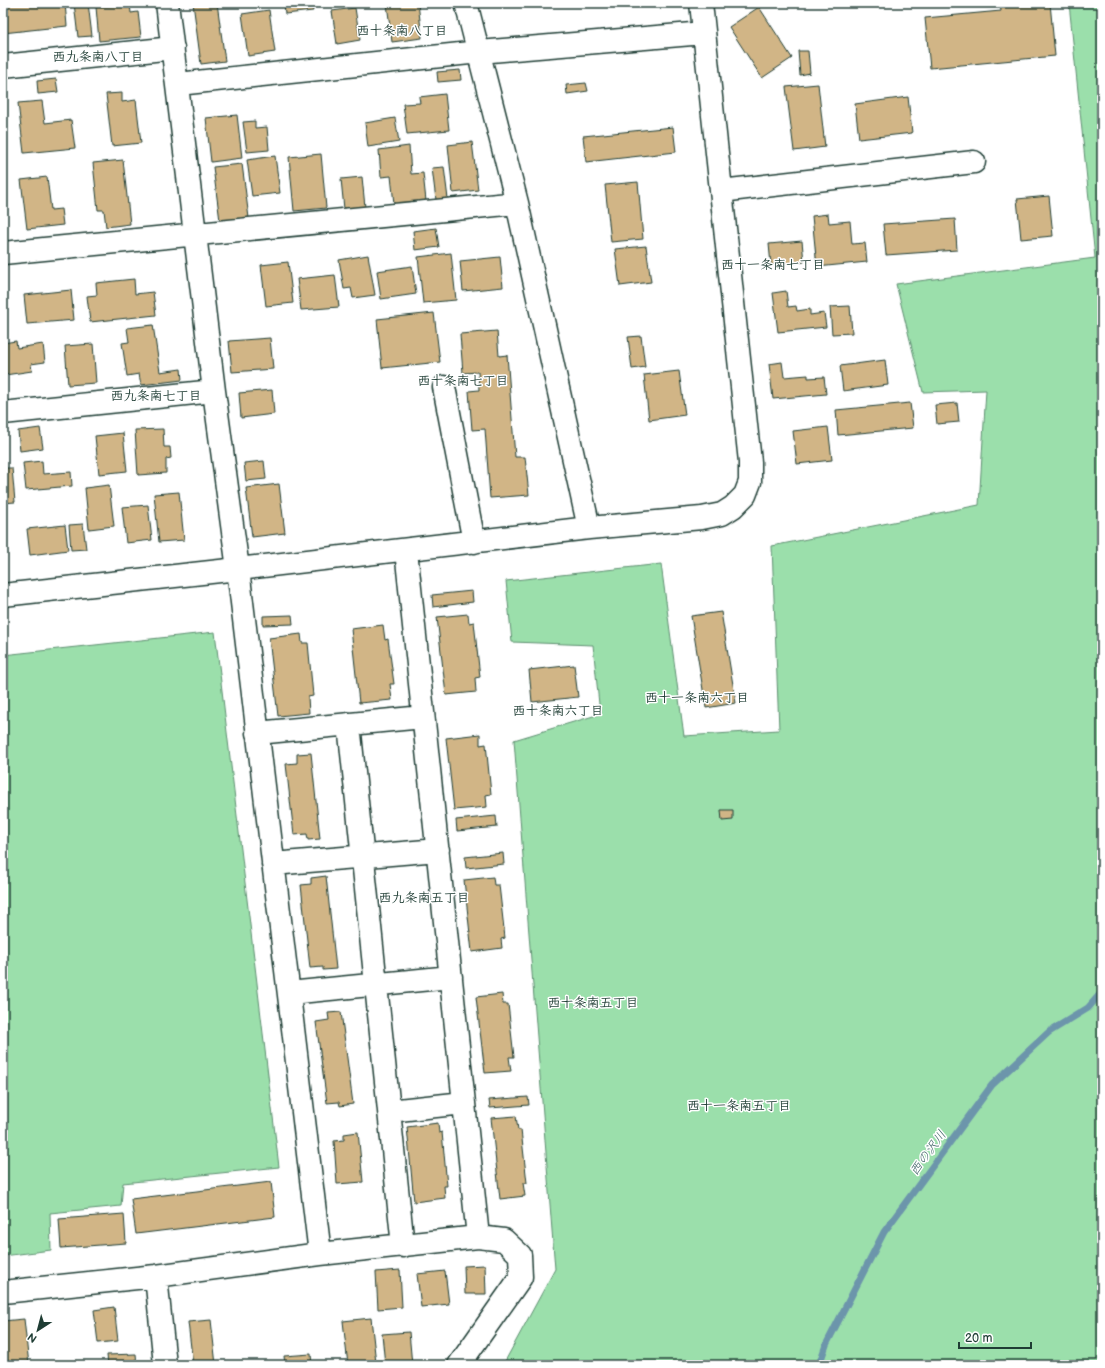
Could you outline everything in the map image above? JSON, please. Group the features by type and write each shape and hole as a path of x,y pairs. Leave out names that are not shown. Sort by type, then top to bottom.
{"street":[{"path":"167,3 214,390 238,569 320,1254"},
{"path":"466,3 516,202 589,528"},
{"path":"3,595 589,528 702,518 722,514 733,507 745,495 750,482 750,462 700,3"},
{"path":"178,84 479,52 704,33"},
{"path":"3,66 173,48"},
{"path":"721,191 974,162"},
{"path":"3,253 516,202"},
{"path":"444,386 474,542"},
{"path":"3,413 214,390"},
{"path":"406,550 478,1238"},
{"path":"257,733 423,717"},
{"path":"349,724 403,1246"},
{"path":"273,864 438,850"},
{"path":"289,993 451,977"},
{"path":"389,1111 464,1103"},
{"path":"3,1292 156,1276 320,1254 478,1238 504,1240 520,1255 521,1276 459,1365"},
{"path":"156,1276 165,1365"}],"green space":[{"path":"1069,3 1102,3 1102,1365 503,1365 555,1269 514,740 600,714 593,645 512,642 506,581 661,564 684,736 779,730 772,546 979,505 986,390 923,392 896,284 1095,258"},
{"path":"215,632 279,1167 123,1183 121,1206 50,1213 51,1250 3,1256 3,655"}],"building":[{"path":"3,3 65,3 67,26 3,33"},
{"path":"74,3 88,3 92,36 78,37"},
{"path":"193,3 217,3 225,61 201,64"},
{"path":"284,3 312,3 313,11 285,14"},
{"path":"418,3 422,38 392,42 387,4"},
{"path":"1000,3 1050,3 1055,56 930,68 925,18 1001,11"},
{"path":"130,4 131,13 138,12 141,37 99,41 96,7"},
{"path":"759,7 792,58 762,78 729,27"},
{"path":"355,8 360,40 337,44 332,11"},
{"path":"269,10 275,52 248,56 242,14"},
{"path":"798,51 808,51 810,73 800,75"},
{"path":"460,70 461,80 438,82 437,72"},
{"path":"56,79 58,92 38,94 37,81"},
{"path":"586,83 588,91 567,94 566,85"},
{"path":"818,84 825,147 794,151 786,87"},
{"path":"122,93 122,102 136,100 141,143 112,146 106,94"},
{"path":"445,94 449,130 407,134 403,104 420,103 419,97"},
{"path":"908,97 912,133 859,139 855,104"},
{"path":"42,101 45,123 71,120 75,148 24,153 18,103"},
{"path":"237,115 242,158 211,162 206,118"},
{"path":"395,118 399,142 368,147 365,123"},
{"path":"255,121 255,128 267,127 269,150 247,152 243,122"},
{"path":"673,127 676,152 586,162 583,136"},
{"path":"472,142 478,190 453,193 448,145"},
{"path":"409,146 411,174 423,173 426,201 394,204 391,176 381,177 379,150"},
{"path":"321,154 326,208 294,211 289,157"},
{"path":"275,156 280,193 252,196 247,160"},
{"path":"123,160 130,224 106,227 104,210 98,210 93,163"},
{"path":"242,164 249,218 220,221 213,167"},
{"path":"444,167 448,199 436,200 432,168"},
{"path":"47,177 51,210 61,209 63,225 27,229 21,180"},
{"path":"362,177 365,207 344,209 341,179"},
{"path":"638,182 643,239 611,242 605,185"},
{"path":"1049,196 1053,236 1021,239 1017,199"},
{"path":"828,214 829,223 850,221 852,244 865,243 867,262 817,267 812,216"},
{"path":"955,219 957,250 886,255 883,224"},
{"path":"436,228 439,247 415,250 413,231"},
{"path":"802,241 804,262 771,265 769,244"},
{"path":"646,246 651,282 620,286 615,249"},
{"path":"451,253 456,300 423,303 418,257"},
{"path":"368,255 375,295 353,298 351,288 344,289 339,260"},
{"path":"500,257 503,287 463,291 460,261"},
{"path":"288,262 293,303 266,306 261,265"},
{"path":"412,266 416,294 381,299 377,271"},
{"path":"335,275 339,307 301,310 297,279"},
{"path":"134,279 135,294 153,292 156,315 90,322 87,296 97,295 96,283"},
{"path":"71,290 74,320 27,324 24,295"},
{"path":"786,291 788,307 796,306 797,311 810,309 810,315 824,313 826,327 778,332 773,293"},
{"path":"850,306 852,333 832,334 830,307"},
{"path":"434,313 440,362 382,368 377,319"},
{"path":"153,325 160,372 181,369 182,380 141,385 139,374 127,376 122,343 129,342 127,328"},
{"path":"497,331 499,356 507,355 515,457 525,457 529,495 490,498 485,429 472,430 469,391 479,390 478,372 463,373 460,334"},
{"path":"641,336 645,367 632,369 628,337"},
{"path":"270,338 273,369 232,372 229,341"},
{"path":"16,341 17,348 43,344 45,362 31,364 32,371 5,375 3,364 3,343"},
{"path":"93,344 96,383 68,385 65,346"},
{"path":"885,360 888,385 843,391 840,366"},
{"path":"782,362 784,377 808,375 808,378 824,377 826,394 773,399 769,364"},
{"path":"679,371 685,415 649,420 644,375"},
{"path":"272,390 274,414 241,418 239,393"},
{"path":"910,403 913,428 838,435 836,410"},
{"path":"957,403 959,422 937,424 935,405"},
{"path":"828,427 832,460 797,464 793,431"},
{"path":"40,428 43,448 20,451 18,431"},
{"path":"163,429 164,447 170,447 171,458 166,459 166,473 138,475 135,430"},
{"path":"123,433 127,471 99,474 95,436"},
{"path":"42,461 43,474 71,472 72,486 26,490 23,463"},
{"path":"264,461 266,479 246,481 244,463"},
{"path":"3,468 12,468 15,502 3,503"},
{"path":"279,484 285,533 252,537 246,488"},
{"path":"109,485 114,526 89,529 85,488"},
{"path":"179,492 184,540 159,542 154,494"},
{"path":"148,505 152,540 126,543 122,507"},
{"path":"83,524 86,549 71,550 69,525"},
{"path":"65,525 68,550 30,555 27,529"},
{"path":"472,591 473,602 433,607 432,595"},
{"path":"721,612 736,703 706,708 691,616"},
{"path":"468,614 469,623 474,622 480,677 475,678 476,692 446,695 437,617"},
{"path":"292,615 293,624 263,625 263,616"},
{"path":"383,625 385,640 388,639 394,684 390,684 392,700 359,703 351,629"},
{"path":"301,634 302,643 308,643 313,696 308,697 309,713 278,716 269,638"},
{"path":"574,665 578,697 532,702 529,670"},
{"path":"480,734 480,745 486,744 491,794 486,795 487,807 454,810 446,738"},
{"path":"311,753 320,839 308,840 307,834 294,835 286,764 297,763 297,754"},
{"path":"721,810 733,810 733,820 722,821"},
{"path":"496,816 497,827 457,831 456,820"},
{"path":"503,853 504,864 466,868 465,857"},
{"path":"326,876 336,969 323,970 323,967 310,968 301,885 311,884 311,878"},
{"path":"493,877 494,885 499,885 505,938 501,939 502,948 472,952 464,880"},
{"path":"502,994 503,1004 508,1004 514,1057 509,1057 511,1071 485,1073 476,997"},
{"path":"341,1012 353,1104 340,1106 339,1102 327,1103 316,1022 329,1020 328,1013"},
{"path":"528,1097 529,1105 490,1108 489,1100"},
{"path":"516,1116 518,1130 521,1130 527,1183 523,1183 525,1196 500,1199 491,1118"},
{"path":"438,1123 439,1133 442,1132 447,1186 444,1186 445,1198 414,1202 407,1127"},
{"path":"358,1132 363,1182 337,1184 334,1141 344,1140 344,1134"},
{"path":"271,1182 275,1217 136,1234 131,1199"},
{"path":"124,1214 126,1243 61,1248 59,1219"},
{"path":"485,1265 486,1294 465,1294 464,1266"},
{"path":"400,1270 402,1307 378,1309 376,1272"},
{"path":"445,1271 449,1304 421,1307 417,1274"},
{"path":"114,1307 118,1341 98,1343 94,1310"},
{"path":"371,1318 376,1363 348,1365 343,1321"},
{"path":"24,1319 29,1365 3,1365 3,1321"},
{"path":"211,1320 216,1365 193,1365 188,1322"},
{"path":"409,1332 412,1365 385,1365 382,1334"},
{"path":"136,1354 137,1365 108,1365 107,1355"},
{"path":"311,1354 312,1365 285,1365 284,1356"}],"waterway":[{"name":"西の沢川","path":"819,1365 826,1345 884,1232 992,1085 1049,1032 1088,1008 1102,992"}],"district":[{"name":"西十条南八丁目","path":"402,31"},
{"name":"西九条南八丁目","path":"98,57"},
{"name":"西十一条南七丁目","path":"773,265"},
{"name":"西十条南七丁目","path":"463,381"},
{"name":"西九条南七丁目","path":"156,396"},
{"name":"西十一条南六丁目","path":"697,698"},
{"name":"西十条南六丁目","path":"558,711"},
{"name":"西九条南五丁目","path":"424,898"},
{"name":"西十条南五丁目","path":"593,1003"},
{"name":"西十一条南五丁目","path":"739,1106"}]}
